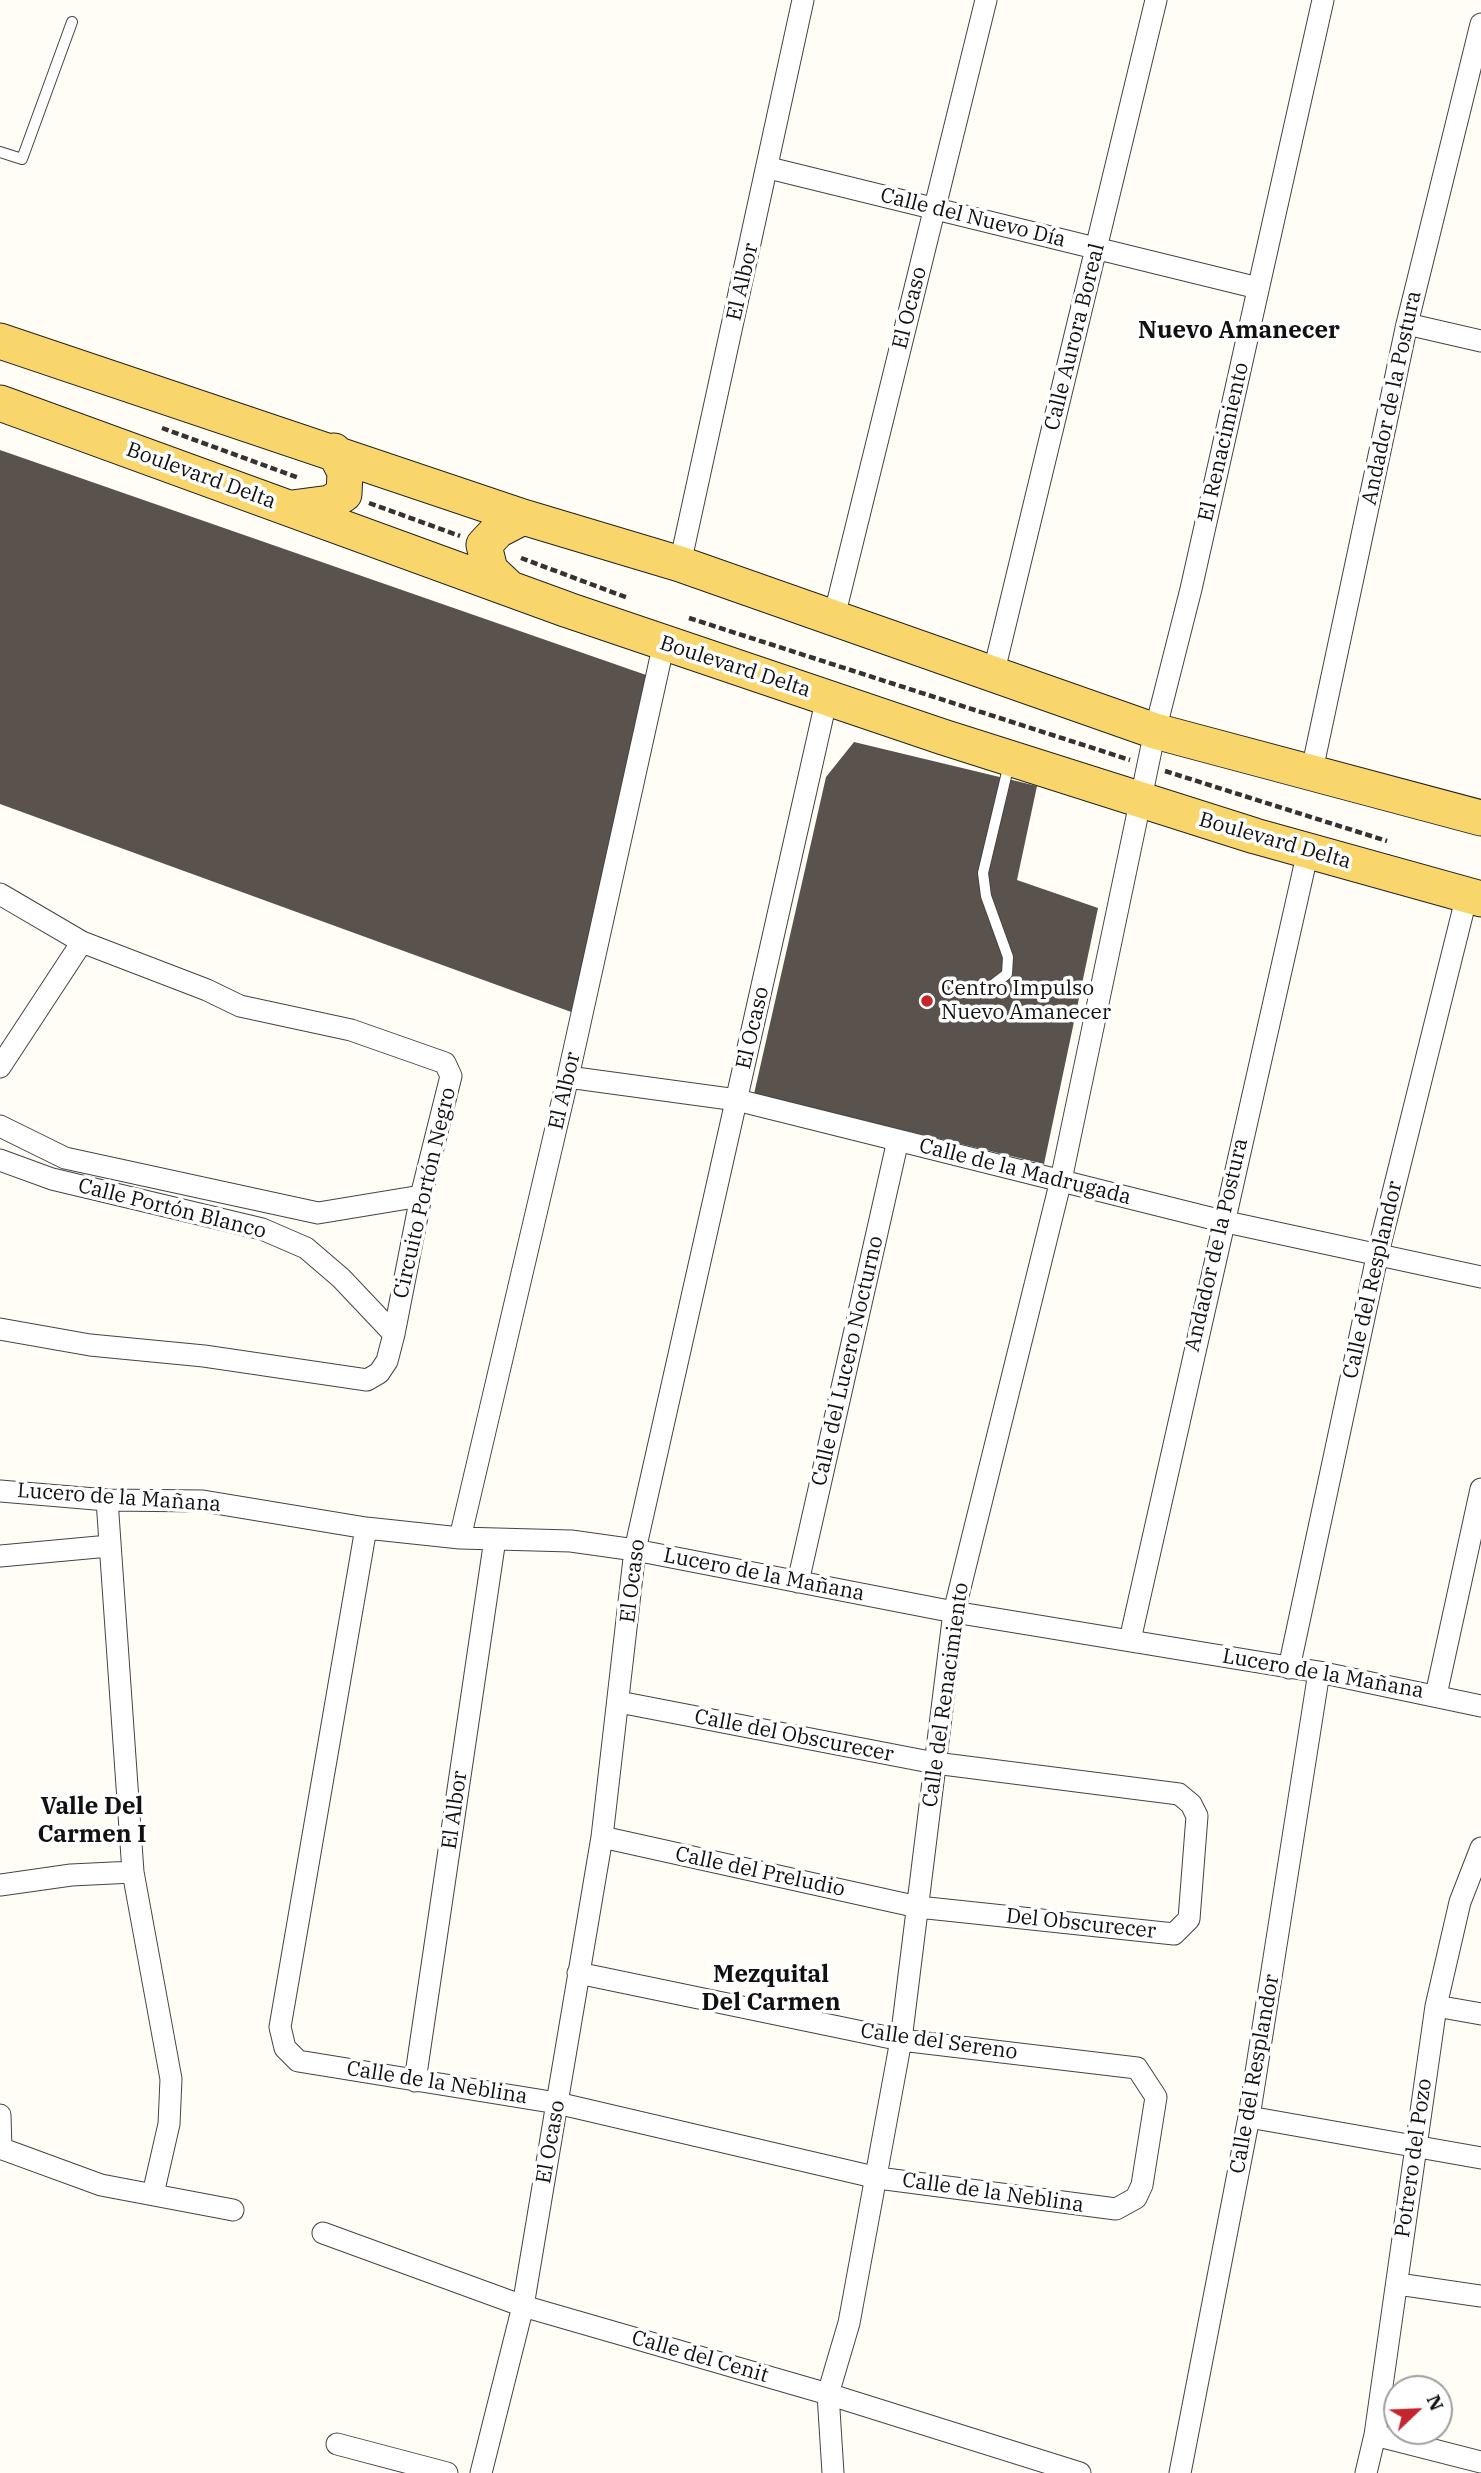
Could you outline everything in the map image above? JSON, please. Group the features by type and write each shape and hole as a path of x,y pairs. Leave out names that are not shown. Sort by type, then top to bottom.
{"main road":[{"path":"0,341 334,451 523,517 680,564 1155,731 1311,775 1481,815"},
{"name":"Boulevard Delta","path":"0,403 508,587 674,630 827,697 1141,801 1474,897"},
{"path":"289,508 330,503 344,494 345,472 334,451"},
{"path":"508,587 490,570 484,545 498,530 523,517"}],"street":[{"name":"El Albor","path":"680,564 769,168 803,0"},
{"name":"El Ocaso","path":"834,617 986,0"},
{"name":"Calle Aurora Boreal","path":"993,674 1156,0"},
{"name":"El Renacimiento","path":"1141,801 1323,0"},
{"name":"Andador de la Postura","path":"1311,775 1407,324 1481,24"},
{"name":"Calle del Nuevo Día","path":"769,168 1258,288"},
{"path":"1407,324 1481,341"},
{"name":"El Albor","path":"460,1538 674,630"},
{"name":"El Ocaso","path":"481,2473 523,2306 602,1837 635,1550 827,697"},
{"name":"Calle del Renacimiento","path":"833,2473 828,2394 849,2323 878,2178 901,2040 954,1612 1061,1180 1141,801"},
{"name":"Andador de la Postura","path":"1130,1640 1307,851"},
{"name":"Circuito Portón Negro","path":"0,894 82,942 240,1006 351,1030 445,1063 451,1076 421,1196 387,1361 379,1373 367,1380 204,1356 90,1345 0,1329"},
{"name":"Calle del Resplandor","path":"1289,1668 1377,1257 1474,897"},
{"path":"0,1068 82,942"},
{"name":"Calle de la Madrugada","path":"568,1077 737,1100 1222,1222 1481,1277"},
{"name":"Calle Portón Blanco","path":"0,1126 65,1158 318,1213 421,1196"},
{"name":"Calle del Lucero Nocturno","path":"798,1582 898,1140"},
{"name":"Calle Portón Blanco","path":"0,1160 52,1180 262,1230 306,1248 341,1278 394,1334"},
{"path":"306,1248 318,1213"},
{"path":"1436,1695 1481,1489"},
{"name":"Lucero de la Mañana","path":"0,1491 107,1500 203,1501 366,1528 460,1538 571,1541 635,1550 954,1612 1319,1672 1481,1706"},
{"path":"107,1500 133,1872 171,2078 169,2124 153,2194"},
{"name":"Calle de la Neblina","path":"366,1528 280,2027 285,2048 298,2061 557,2103 878,2178 1116,2209 1136,2198 1142,2185"},
{"name":"El Albor","path":"415,2081 495,1539"},
{"path":"0,1556 109,1546"},
{"name":"Calle del Resplandor","path":"1180,2473 1249,2117 1319,1672"},
{"name":"Calle del Obscurecer","path":"619,1702 935,1763 1179,1794"},
{"name":"Del Obscurecer","path":"918,1907 1174,1934 1186,1926 1189,1919 1197,1816 1191,1804 1179,1794"},
{"name":"Calle del Preludio","path":"602,1837 918,1907"},
{"name":"Potrero del Pozo","path":"1366,2473 1375,2435 1398,2284 1414,2146 1436,2006 1460,1902 1476,1874 1481,1848"},
{"path":"0,1885 71,1875 133,1872"},
{"name":"Calle del Sereno","path":"578,1973 901,2040 1137,2068 1156,2097 1142,2185"},
{"path":"1436,2006 1481,2014"},
{"path":"0,2115 1,2149 101,2185 233,2210"},
{"path":"1249,2117 1481,2158"},
{"name":"Calle del Cenit","path":"323,2233 523,2306 828,2394 1080,2473"},
{"path":"1398,2284 1481,2296"},
{"path":"1375,2435 1481,2462"},
{"path":"337,2444 447,2473"}],"lane":[{"path":"0,152 22,159 72,22"},
{"path":"982,993 1007,974 1008,957 986,896 983,873 1011,757"}],"path":[{"path":"151,424 632,599"},
{"path":"674,630 1149,766 1388,841"}],"building":[{"path":"0,450 649,676 574,1013 0,804"},
{"name":"Centro Impulso Nuevo Amanecer","path":"854,742 1037,786 1017,880 1098,908 1044,1164 754,1094 826,777"}],"place":[{"name":"Centro Impulso Nuevo Amanecer","path":"927,1001"}],"district":[{"name":"Nuevo Amanecer","path":"1239,331"},
{"name":"Valle Del Carmen I","path":"92,1821"},
{"name":"Mezquital Del Carmen","path":"771,1989"}]}
